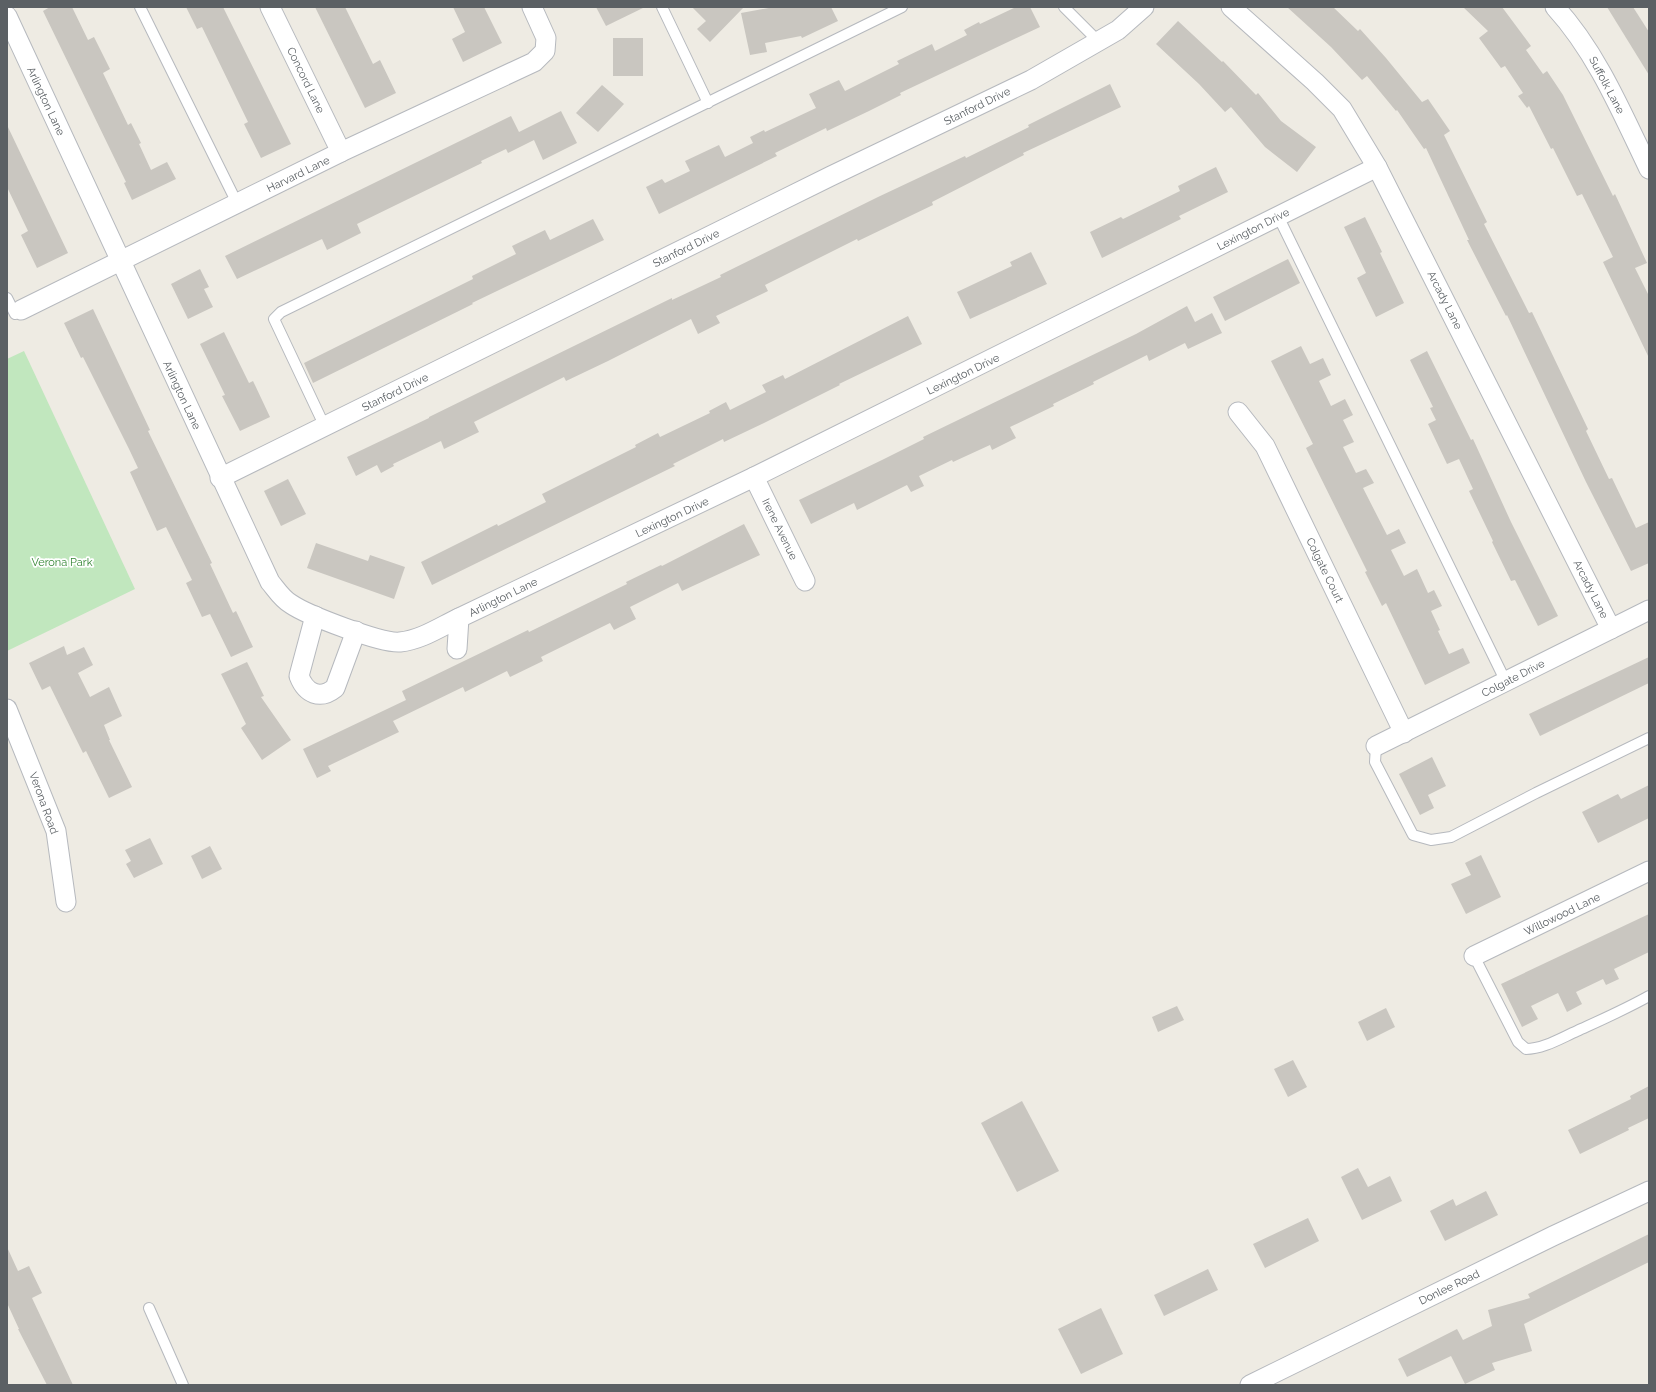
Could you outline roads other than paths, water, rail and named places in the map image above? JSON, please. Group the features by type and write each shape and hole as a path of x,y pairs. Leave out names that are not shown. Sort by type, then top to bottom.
{"street":[{"name":"Concord Lane","path":"270,7 342,152"},
{"name":"Stanford Drive","path":"220,478 831,176 1031,80 1118,30 1144,7"},
{"name":"Arcady Lane","path":"1231,7 1315,82 1342,109 1377,167 1611,629"},
{"name":"Suffolk Lane","path":"1555,7 1568,20 1594,60 1649,169"},
{"name":"Harvard Lane","path":"21,310 342,152 534,62 545,51 546,38 536,14"},
{"name":"Arlington Lane","path":"7,16 220,478 270,582 290,604 316,616 383,641 399,642 416,639 547,576"},
{"name":"Lexington Drive","path":"547,576 754,478 1377,167"},
{"name":"Colgate Court","path":"1238,412 1265,446 1404,733"},
{"name":"Irene Avenue","path":"754,478 806,581"},
{"name":"Colgate Drive","path":"1376,746 1649,610"},
{"path":"316,616 299,676 302,684 310,692 322,695 329,693 336,688 356,631"},
{"name":"Arlington Lane","path":"457,649 459,618"},
{"name":"Verona Road","path":"7,709 56,831 66,902"},
{"name":"Willowood Lane","path":"1474,956 1649,871"},
{"name":"Donlee Road","path":"1250,1385 1553,1236 1649,1191"}],"lane":[{"path":"140,7 237,203"},
{"path":"662,7 708,103"},
{"path":"324,427 274,319 281,312 902,7"},
{"path":"1064,7 1098,41"},
{"path":"1278,216 1506,682"},
{"path":"7,298 15,314 21,310"},
{"path":"1376,746 1376,762 1413,835 1431,840 1451,837 1536,793 1649,738"},
{"path":"1474,956 1518,1042 1526,1049 1534,1049 1558,1040 1649,996"},
{"path":"149,1308 183,1385"}],"park label":[{"name":"Verona Park","path":"62,562"}]}
